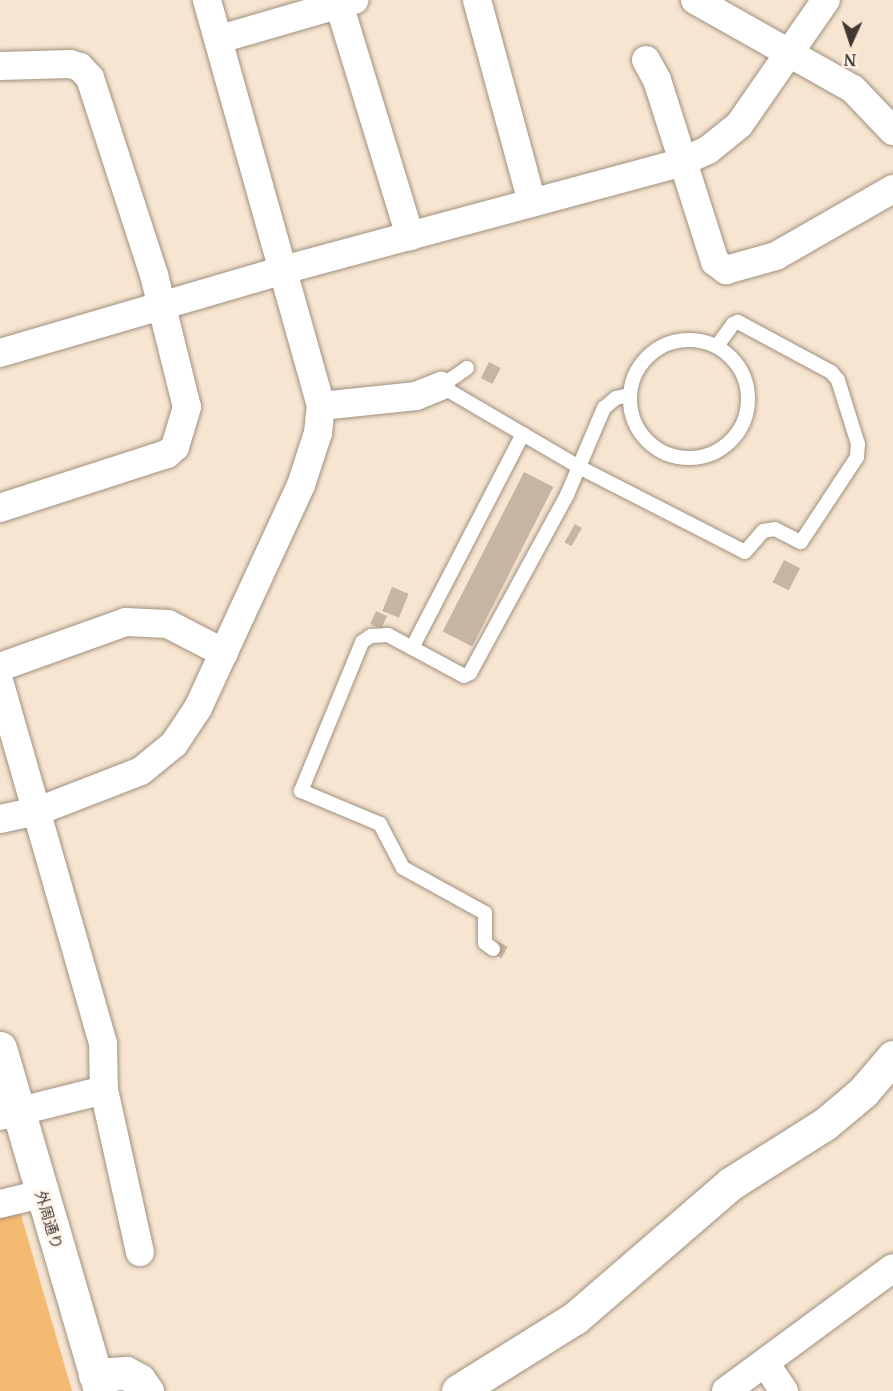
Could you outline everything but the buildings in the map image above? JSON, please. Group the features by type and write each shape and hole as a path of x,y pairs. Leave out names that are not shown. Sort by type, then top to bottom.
{"street":[{"path":"0,819 38,811 141,771 159,759 185,731 224,653 301,485 318,433 321,406 220,39 207,0"},
{"path":"477,0 532,203"},
{"path":"695,0 853,89 893,131"},
{"path":"0,353 283,270 682,162 708,150 739,125 826,0"},
{"path":"220,39 347,2 410,236"},
{"path":"646,60 657,80 715,262 726,270 776,256 893,189"},
{"path":"0,66 70,64 80,67 90,78 154,275 160,307 188,406 175,447 145,462 0,508"},
{"path":"321,406 416,396 441,386"},
{"path":"0,667 126,622 168,624 224,653"},
{"path":"0,684 103,1044 104,1089 140,1252"},
{"name":"外周通り","path":"0,1048 9,1113 41,1194 98,1383"},
{"path":"458,1391 575,1318 730,1184 825,1124 863,1092 893,1057"},
{"path":"9,1113 104,1089"},
{"path":"0,1204 41,1194"},
{"path":"726,1391 893,1269"},
{"path":"765,1363 784,1391"},
{"path":"98,1383 126,1373 139,1380 147,1391"}],"lane":[{"path":"467,368 441,386 579,467 745,552 763,531 776,529 801,542 857,457 858,444 838,380 831,372 738,322 733,324 717,346"},
{"path":"680,340 717,346 734,360 744,376 748,394 747,414 726,445 691,458 655,447 640,433 632,415 629,395 634,376 645,359 661,347 680,340"},
{"path":"493,949 485,943 485,913 403,868 380,824 301,791 362,642 371,636 388,634 464,676 470,673 579,467 604,408 616,398 629,395"},
{"path":"412,648 523,434"}],"shaded area":[{"path":"19,1208 72,1391 0,1391 0,1213"}]}
